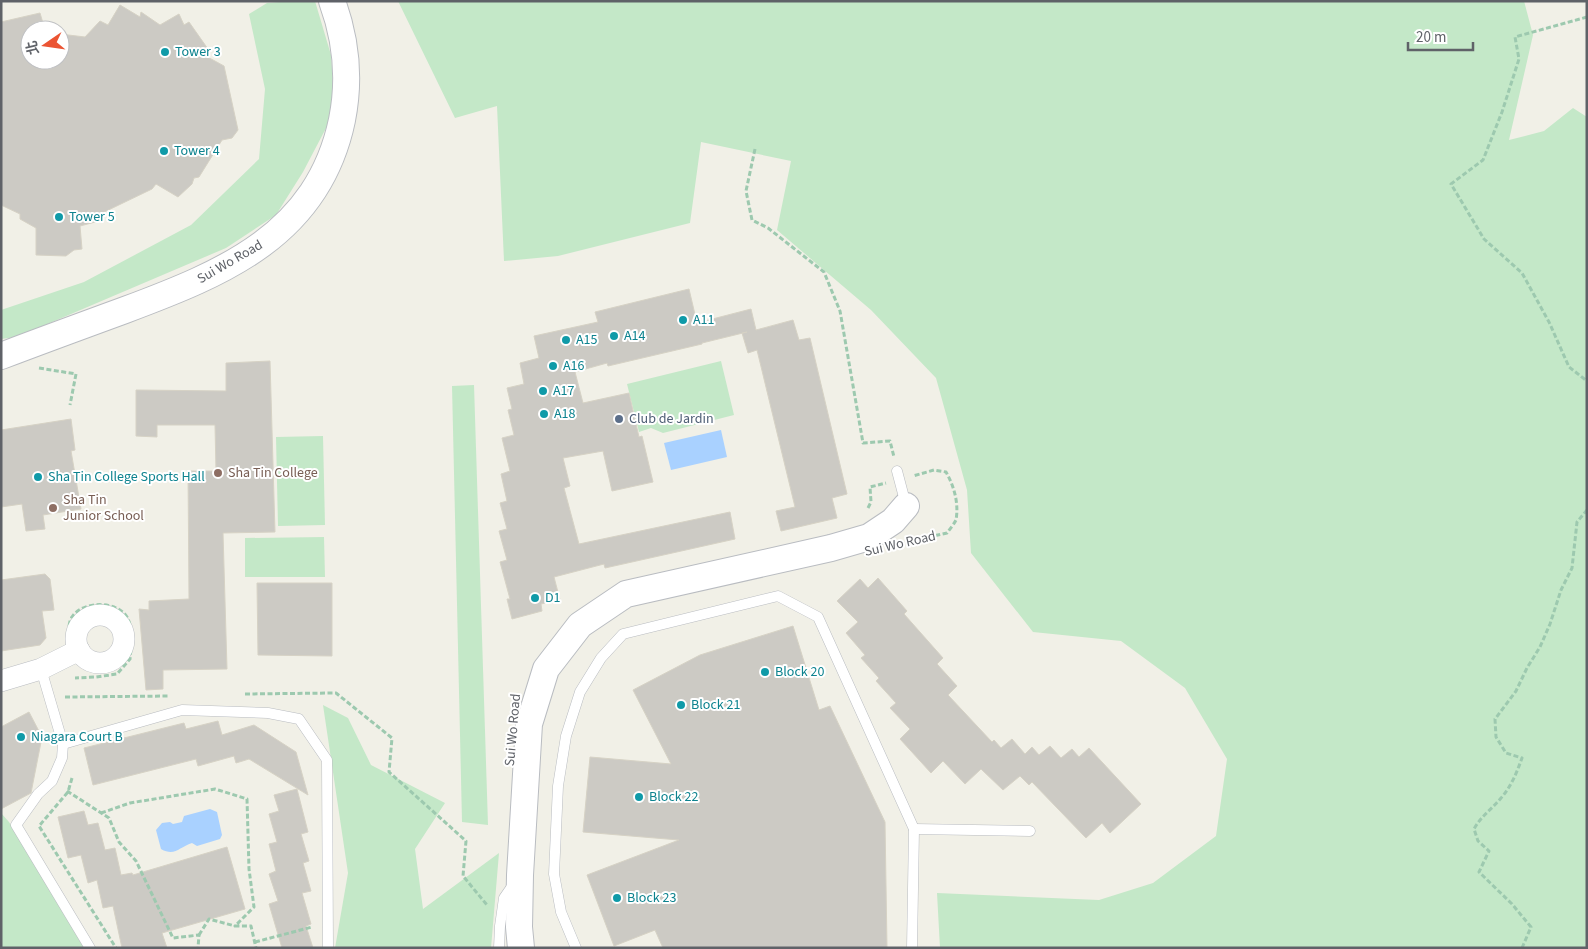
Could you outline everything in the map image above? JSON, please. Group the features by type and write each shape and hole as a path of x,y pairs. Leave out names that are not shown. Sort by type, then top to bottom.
{"street":[{"name":"Sui Wo Road","path":"1,356 202,280 253,252 290,221 315,186 326,166 334,148 343,113 346,72 345,51 341,28 332,1"},
{"name":"Sui Wo Road","path":"521,948 519,927 520,875 529,724 546,669 580,625 626,594 831,548 869,537 892,521 906,506"},
{"path":"1,681 41,669 79,650"}],"lane":[{"path":"898,475 906,506"},
{"path":"576,948 561,912 554,874 560,770 566,736 580,692 601,658 623,634 778,596 818,617 914,829 912,948"},
{"path":"41,669 62,744 62,758 52,781 38,794 16,825 90,948"},
{"path":"62,744 182,710 268,713 299,720 326,760 328,948"},
{"path":"914,829 1030,832"},
{"path":"500,948 500,926 504,898 520,875"}],"path":[{"path":"1587,17 1515,37 1519,59 1502,112 1483,160 1451,184 1484,239 1522,273 1549,322 1568,367 1587,381"},
{"path":"754,149 746,191 752,220 768,228 824,272 840,311 863,443 890,441 898,475"},
{"path":"35,367 76,374 70,405"},
{"name":"Sui Wo Road","path":"867,511 871,502 870,487 898,475 934,470 946,472 953,484 956,503 955,521 947,533 898,544"},
{"path":"1522,948 1531,928 1512,904 1479,872 1488,852 1478,841 1474,829 1480,819 1502,798 1516,775 1522,758 1506,754 1496,737 1496,719 1516,691 1547,632 1560,590 1572,568 1577,522 1587,510"},
{"path":"336,693 392,738 389,772 466,841 463,876 491,910"},
{"path":"74,773 68,792 39,826 116,948"},
{"path":"52,781 109,818 119,842 136,861 173,938 199,935"},
{"path":"101,813 130,803 215,789 247,799 249,869 254,907 235,926"},
{"path":"198,948 199,935 209,919 235,926 251,926 256,948"},
{"path":"255,942 318,926"}],"green space":[{"path":"315,1 331,55 335,111 303,172 276,215 226,248 17,337 1,339 1,310 84,282 191,225 259,159 265,89 249,14 267,3"},
{"path":"398,1 1524,1 1533,35 1509,140 1544,131 1573,108 1587,117 1587,948 940,948 937,893 1099,900 1153,883 1216,836 1227,759 1185,688 1121,641 1033,632 971,553 967,490 936,378 871,310 777,230 791,161 701,142 690,223 558,256 504,261 497,106 455,118"},
{"path":"721,361 734,415 663,433 651,428 639,432 627,384"},
{"path":"474,385 488,825 462,822 452,386"},
{"path":"323,436 325,525 278,526 276,437"},
{"path":"324,537 325,577 245,577 245,538"},
{"path":"323,705 348,718 371,765 445,803 415,849 423,909 499,853 491,948 335,948 348,873"},
{"path":"1,813 9,822 84,948 1,948"}],"water":[{"path":"721,430 727,457 671,470 664,443"},
{"path":"210,809 217,812 222,835 220,839 197,846 192,843 174,852 161,849 156,830 162,823 170,822 173,824 182,822 184,816"}],"building":[{"path":"120,5 140,17 141,12 160,25 179,14 184,25 189,22 208,49 204,55 224,66 238,130 232,138 222,140 199,177 194,178 192,184 178,197 156,184 152,189 98,215 99,221 80,226 82,249 74,250 66,256 36,255 36,228 20,219 20,214 1,205 1,22 40,13 42,20 20,20 20,70 70,70 70,35 85,37 100,21 108,25"},
{"path":"689,289 697,323 751,309 756,330 793,320 799,340 810,338 847,494 832,498 837,518 781,531 776,511 795,507 757,350 748,353 742,333 608,366 607,363 575,372 583,403 629,393 639,437 642,436 653,482 612,491 603,451 563,458 570,486 564,488 579,544 730,512 735,539 605,568 604,564 554,577 560,600 541,604 542,611 512,619 507,599 510,599 500,562 507,560 499,531 507,529 500,503 507,501 501,474 510,471 502,438 514,435 508,410 512,409 507,388 524,384 520,363 539,358 534,336 598,322 595,312"},
{"path":"270,361 275,532 223,533 227,669 163,670 163,689 146,690 139,609 149,610 149,601 189,599 188,471 216,471 215,425 157,425 157,437 136,436 136,390 226,391 226,363"},
{"name":"Sha Tin College Sports Hall","path":"71,419 75,450 71,451 81,509 43,515 45,529 26,531 22,504 1,507 1,430"},
{"path":"45,574 50,579 54,610 42,611 46,638 40,645 1,651 1,580"},
{"path":"878,578 907,611 904,614 943,658 937,664 957,686 948,695 992,742 994,740 1001,748 1012,739 1025,754 1032,747 1039,755 1050,746 1061,758 1072,749 1079,757 1089,748 1141,804 1110,833 1102,823 1086,838 1032,782 1029,785 1020,776 1003,790 981,769 965,784 943,761 931,773 900,739 910,729 890,708 896,703 876,681 879,678 861,658 865,655 846,633 858,622 837,601 860,579 868,588"},
{"path":"257,583 332,583 332,656 258,655"},
{"path":"793,626 819,710 830,706 885,822 887,948 663,948 655,930 614,946 587,875 679,840 583,832 590,757 671,764 633,690 700,655"},
{"path":"29,712 42,737 31,793 1,809 1,727"},
{"path":"218,721 222,735 254,725 296,752 308,795 249,759 236,763 234,756 198,766 196,759 93,785 84,748 184,723 186,729"},
{"path":"297,789 308,832 301,834 309,861 303,863 311,891 302,893 311,924 306,926 313,948 282,948 269,904 278,901 269,874 276,871 269,844 277,842 269,814 279,811 274,795"},
{"path":"84,811 88,825 98,823 105,850 115,848 121,875 132,873 133,875 227,847 245,909 162,933 167,948 122,948 113,906 103,908 97,880 88,883 81,855 68,858 58,817"}],"place":[{"name":"Tower 3","path":"165,52"},
{"name":"Tower 4","path":"164,151"},
{"name":"Tower 5","path":"59,217"},
{"name":"A11","path":"683,320"},
{"name":"A14","path":"614,336"},
{"name":"A15","path":"566,340"},
{"name":"A16","path":"553,366"},
{"name":"A17","path":"543,391"},
{"name":"A18","path":"544,414"},
{"name":"Club de Jardin","path":"619,419"},
{"name":"Sha Tin College","path":"218,473"},
{"name":"Sha Tin College Sports Hall","path":"38,477"},
{"name":"Sha Tin Junior School","path":"53,508"},
{"name":"D1","path":"535,598"},
{"name":"Block 20","path":"765,672"},
{"name":"Block 21","path":"681,705"},
{"name":"Niagara Court B","path":"21,737"},
{"name":"Block 22","path":"639,797"},
{"name":"Block 23","path":"617,898"}]}
